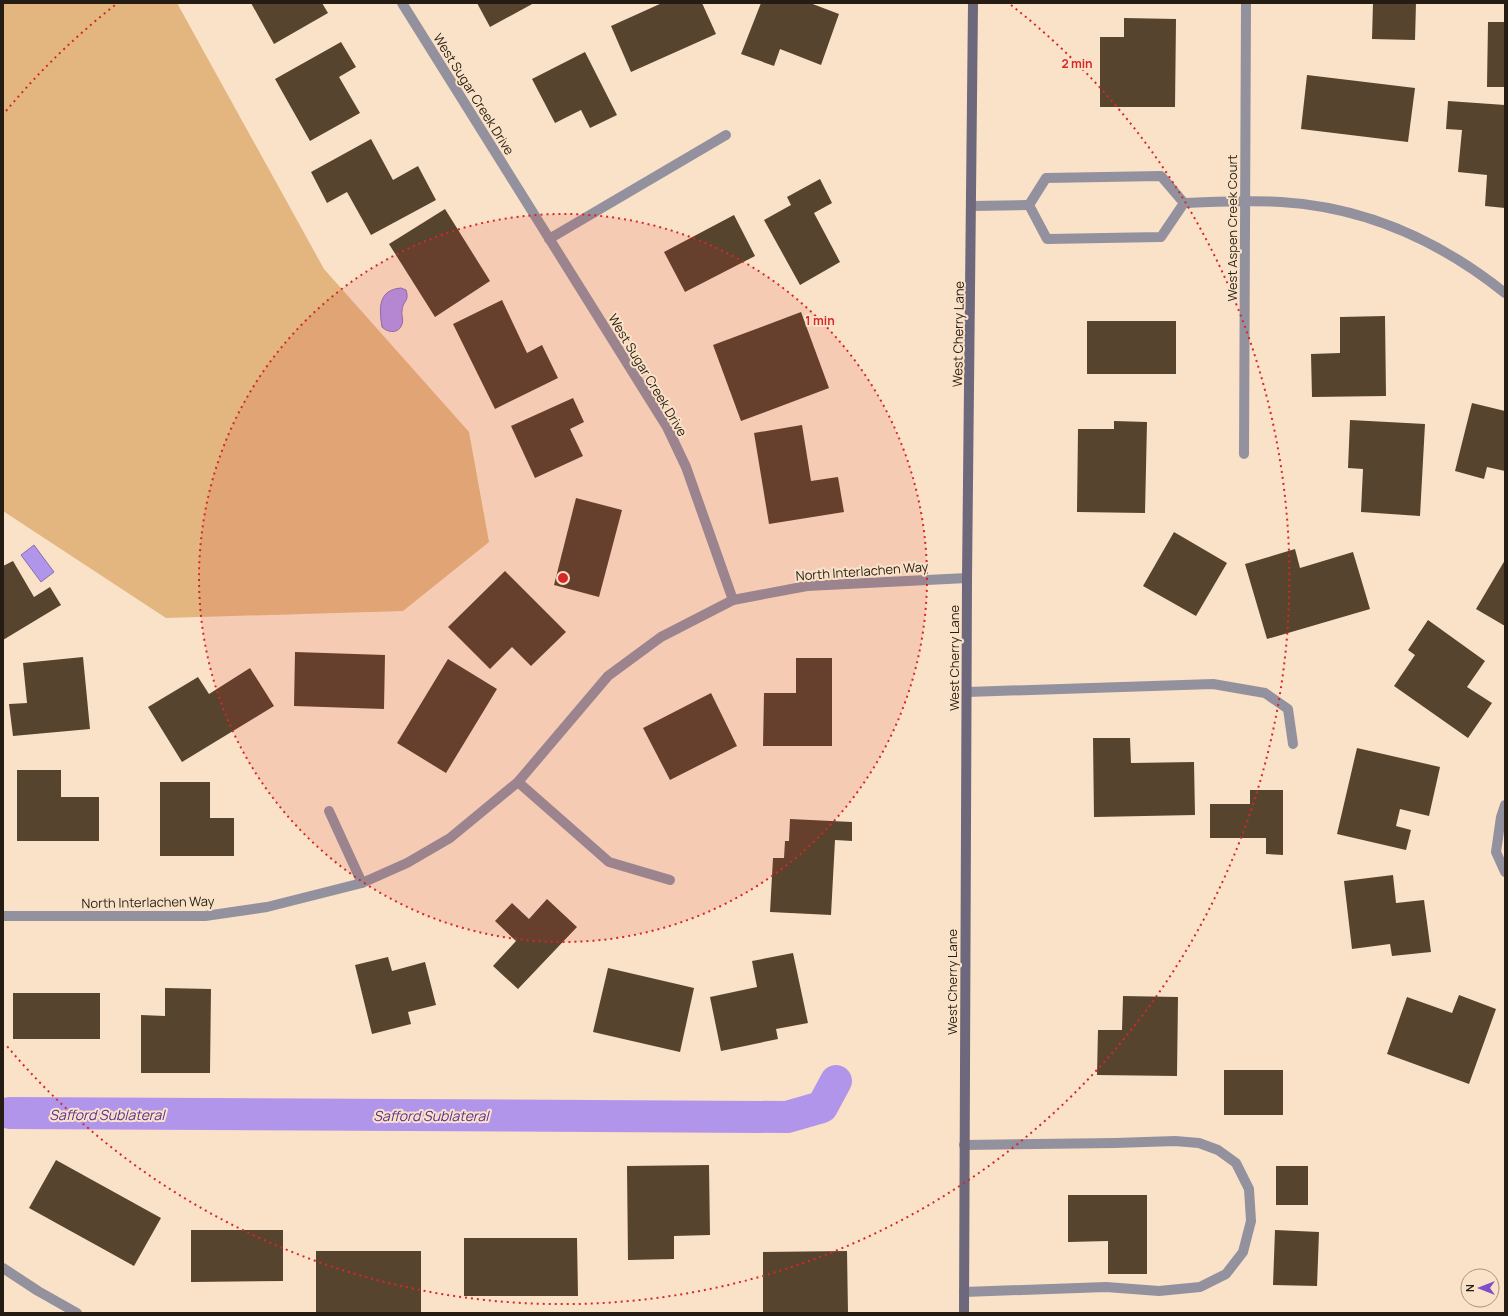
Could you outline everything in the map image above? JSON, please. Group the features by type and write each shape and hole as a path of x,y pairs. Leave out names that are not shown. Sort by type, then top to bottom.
{"main road":[{"name":"West Cherry Lane","path":"964,1313 967,578 973,3"}],"street":[{"name":"West Sugar Creek Drive","path":"402,3 667,427 686,467 733,600"},
{"name":"West Aspen Creek Court","path":"1244,454 1246,3"},
{"path":"550,239 726,135"},
{"path":"1029,205 1046,178 1161,176 1184,203"},
{"path":"1184,203 1245,201 1281,202 1317,206 1351,213 1385,223 1418,237 1449,253 1479,272 1505,293"},
{"path":"1029,205 1047,239 1161,237 1184,203"},
{"path":"972,206 1029,205"},
{"name":"North Interlachen Way","path":"3,916 205,916 267,907 362,883 406,863 450,838 518,782 608,676 661,637 733,600 807,586 967,578"},
{"path":"967,692 1213,684 1265,693 1288,708 1292,744"},
{"path":"518,782 609,862 670,880"},
{"path":"1505,805 1501,817 1496,852 1505,872"},
{"path":"329,811 362,883"},
{"path":"964,1145 1175,1141 1199,1143 1218,1150 1236,1163 1249,1189 1251,1221 1243,1252 1226,1274 1200,1287 1159,1291 1106,1287 964,1292"},
{"path":"3,1268 38,1291 77,1313"}],"shaded area":[{"path":"3,3 177,3 324,269 469,432 489,542 403,611 166,618 3,511"},
{"path":"401,288 406,290 407,294 402,308 403,322 398,330 393,332 382,327 380,313 382,301 388,292 393,289"},
{"path":"34,545 54,572 41,582 21,555"}],"building":[{"path":"251,3 322,3 328,13 274,44"},
{"path":"477,3 534,3 490,27"},
{"path":"662,3 702,3 716,34 631,72 611,26"},
{"path":"761,3 810,3 839,14 821,65 780,49 774,66 741,54"},
{"path":"1373,3 1416,3 1415,40 1372,39"},
{"path":"1124,18 1176,19 1175,107 1100,107 1100,37 1124,37"},
{"path":"1488,22 1505,22 1505,87 1487,87"},
{"path":"341,42 356,67 339,77 360,113 310,141 275,79"},
{"path":"585,52 617,115 590,128 581,110 555,123 532,79"},
{"path":"1307,75 1415,88 1408,142 1301,129"},
{"path":"1448,101 1505,105 1505,208 1485,206 1487,175 1458,172 1462,130 1446,129"},
{"path":"371,139 393,180 418,166 436,200 371,235 347,192 327,203 311,172"},
{"path":"820,179 832,203 814,213 840,262 800,285 764,220 791,205 787,197"},
{"path":"445,209 490,281 435,317 389,244"},
{"path":"734,215 755,256 685,292 664,252"},
{"path":"502,300 527,353 542,345 558,378 495,409 453,324"},
{"path":"801,312 829,388 741,421 713,345"},
{"path":"1385,316 1386,396 1312,397 1311,354 1340,353 1340,317"},
{"path":"1087,321 1176,321 1176,374 1087,374"},
{"path":"573,398 584,422 570,429 583,456 535,478 511,426"},
{"path":"1472,403 1505,411 1505,471 1487,467 1484,479 1455,471"},
{"path":"1350,420 1425,424 1420,516 1361,512 1363,469 1348,468"},
{"path":"1114,421 1147,422 1145,513 1077,512 1078,429 1114,429"},
{"path":"802,425 811,481 838,477 844,512 769,524 754,433"},
{"path":"576,498 622,510 599,597 554,585"},
{"path":"1174,532 1227,563 1196,616 1143,586"},
{"path":"1295,549 1300,568 1353,552 1370,609 1267,639 1245,564"},
{"path":"1505,560 1505,626 1476,609"},
{"path":"13,561 34,597 50,587 61,605 3,640 3,566"},
{"path":"505,571 566,632 531,666 512,647 490,669 448,627"},
{"path":"1428,620 1485,661 1467,687 1492,703 1468,738 1394,686 1415,655 1408,650"},
{"path":"295,652 385,655 384,709 294,706"},
{"path":"83,657 90,729 13,736 9,704 27,703 23,663"},
{"path":"796,658 832,658 832,746 763,746 764,693 796,693"},
{"path":"448,659 497,689 446,773 397,743"},
{"path":"250,668 274,706 182,762 148,707 198,677 209,694"},
{"path":"711,693 737,746 670,780 643,728"},
{"path":"1093,738 1130,738 1131,763 1194,762 1195,815 1094,817"},
{"path":"1357,748 1440,767 1429,816 1400,809 1396,826 1411,830 1406,850 1337,834"},
{"path":"17,770 61,770 61,797 99,797 99,841 17,841"},
{"path":"160,782 210,782 210,818 234,818 234,856 160,856"},
{"path":"1250,790 1283,790 1283,855 1266,854 1266,838 1210,838 1210,804 1250,804"},
{"path":"790,819 852,822 852,841 835,840 831,915 770,912 773,858 784,858 785,841 789,841"},
{"path":"1393,875 1396,903 1424,900 1431,952 1392,956 1390,944 1352,949 1344,881"},
{"path":"547,899 577,927 518,989 493,966 516,941 495,921 512,903 529,919"},
{"path":"793,953 808,1023 776,1029 778,1039 721,1051 710,997 757,987 752,961"},
{"path":"388,957 392,971 425,962 436,1005 408,1012 411,1024 372,1034 355,965"},
{"path":"608,968 694,988 680,1052 593,1032"},
{"path":"165,988 211,989 210,1073 141,1073 141,1015 165,1016"},
{"path":"13,993 100,993 100,1039 13,1039"},
{"path":"1459,995 1496,1009 1469,1084 1387,1054 1407,997 1452,1013"},
{"path":"1123,996 1178,997 1177,1076 1097,1075 1098,1030 1122,1030"},
{"path":"1224,1070 1283,1070 1283,1115 1224,1115"},
{"path":"56,1160 161,1218 134,1266 29,1208"},
{"path":"709,1165 710,1235 674,1236 674,1259 628,1260 627,1166"},
{"path":"1276,1166 1308,1166 1308,1205 1276,1205"},
{"path":"1068,1195 1147,1195 1147,1274 1108,1274 1108,1241 1068,1242"},
{"path":"191,1230 283,1230 283,1281 191,1282"},
{"path":"1275,1230 1319,1232 1317,1286 1273,1285"},
{"path":"464,1238 577,1238 578,1296 464,1296"},
{"path":"316,1251 421,1251 421,1313 316,1313"},
{"path":"847,1251 848,1313 763,1313 763,1252"}],"waterway":[{"name":"Safford Sublateral","path":"9,1113 787,1117 822,1107 836,1081"}]}
